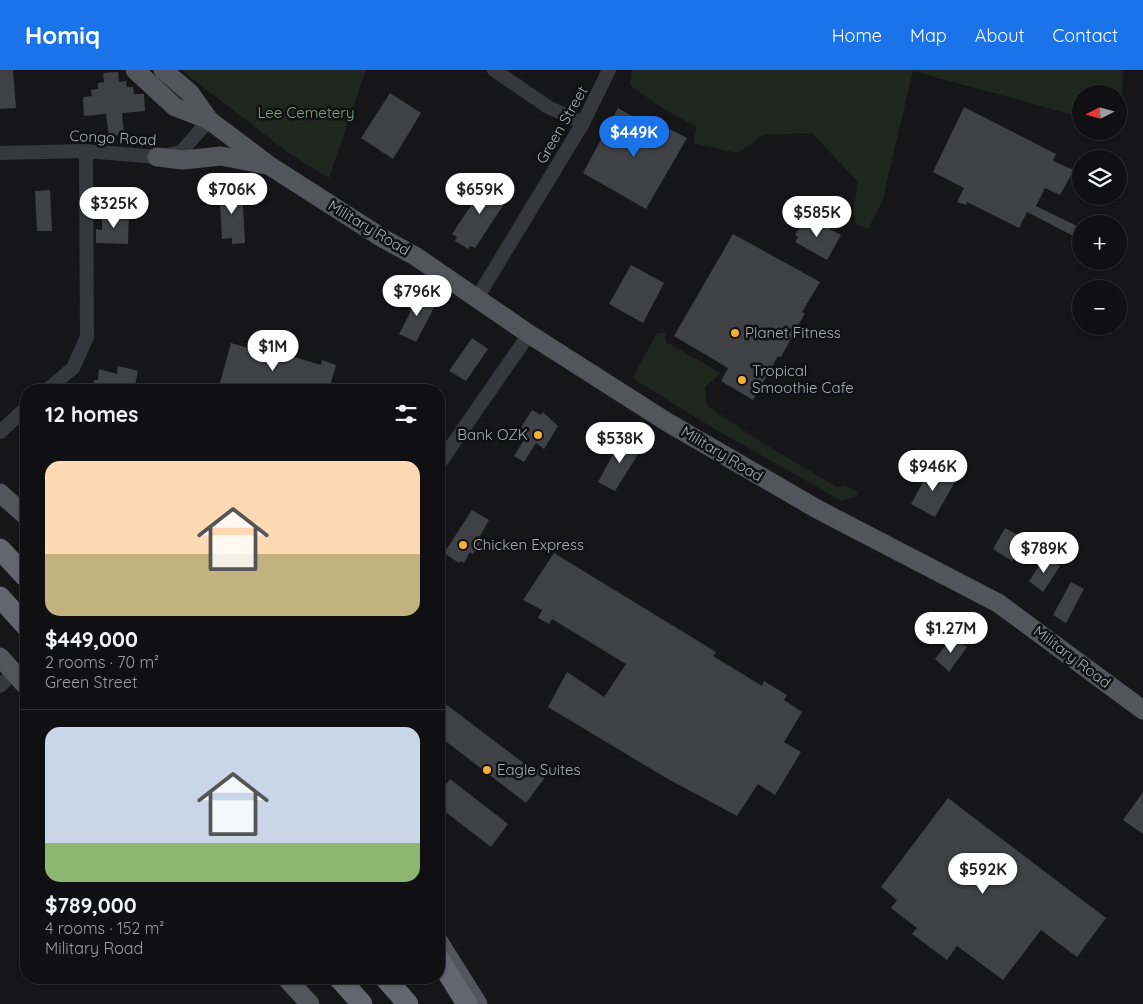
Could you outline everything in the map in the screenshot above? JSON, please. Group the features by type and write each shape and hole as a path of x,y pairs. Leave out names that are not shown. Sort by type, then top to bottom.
{"highway":[{"path":"0,549 20,571"},
{"path":"0,597 20,619"},
{"path":"445,969 467,1004"},
{"path":"344,984 362,1004"},
{"path":"390,984 408,1004"}],"main road":[{"name":"Military Road","path":"134,70 175,107 209,120 270,166 390,243 415,256 529,334 660,417 759,476 998,602 1143,710"},
{"name":"Military Road","path":"162,70 190,93 209,120"},
{"path":"157,157 183,160 221,156 270,166"},
{"path":"0,493 20,511"},
{"path":"0,657 20,679"},
{"path":"445,952 478,1004"},
{"path":"292,984 310,1004"}],"street":[{"path":"494,70 548,107 583,123"},
{"name":"Green Street","path":"477,298 583,123 610,70"},
{"name":"Congo Road","path":"0,153 86,151 157,157 181,152 209,120"},
{"path":"54,384 72,368 87,337 86,151"},
{"path":"445,455 529,334"},
{"path":"0,432 20,414"},
{"path":"0,686 20,679"}],"green space":[{"name":"Lee Cemetery","path":"181,70 366,70 329,178 290,154"},
{"path":"632,70 1123,70 1122,85 1072,85 1072,115 913,71 882,202 868,229 856,224 854,219 857,181 812,133 764,135 737,153 693,143 697,127 662,108 630,85"},
{"path":"657,333 665,333 666,342 721,373 705,387 706,403 710,408 761,442 837,487 845,485 858,492 856,497 842,501 713,428 632,378"}],"building":[{"path":"0,70 13,70 16,108 0,109"},
{"path":"118,72 119,82 126,81 127,87 133,87 134,94 144,94 145,111 122,113 124,135 109,136 106,114 84,116 83,97 92,96 91,90 98,89 98,83 104,82 103,73"},
{"path":"390,93 421,113 393,159 361,138"},
{"path":"964,107 1056,154 1053,161 1072,169 1072,174 1060,195 1045,188 1036,206 1072,224 1072,235 1027,212 1019,228 967,202 966,205 957,202 964,188 933,172"},
{"path":"618,108 666,136 670,129 687,138 646,209 583,173"},
{"path":"488,180 510,195 475,248 470,246 468,249 455,241 457,237 452,234"},
{"path":"242,188 245,243 232,244 232,238 222,239 219,190"},
{"path":"50,190 52,231 37,231 35,191"},
{"path":"102,212 129,213 128,244 96,243 96,229 102,230"},
{"path":"806,216 841,235 827,260 795,242 798,237 795,235"},
{"path":"733,234 820,282 802,312 805,313 781,357 778,356 753,400 721,381 728,368 674,336"},
{"path":"631,265 664,283 643,323 609,304"},
{"path":"413,294 436,304 416,342 399,334 410,313 411,309 407,307"},
{"path":"472,338 488,349 466,381 449,371"},
{"path":"231,343 259,351 261,347 321,365 322,360 336,365 331,384 220,384"},
{"path":"118,366 138,371 135,384 93,384 94,380 98,380 99,369 117,374"},
{"name":"Bank OZK","path":"532,410 541,415 543,412 558,426 544,449 536,443 524,462 514,456 526,437 518,432"},
{"path":"623,436 642,448 615,491 598,482"},
{"path":"932,466 956,480 935,517 911,504"},
{"name":"Chicken Express","path":"472,510 489,520 480,536 483,538 473,554 470,552 464,563 461,561 459,563 445,554"},
{"path":"1005,528 1025,539 1012,561 993,549"},
{"path":"554,553 716,652 713,656 762,686 764,681 787,695 784,700 802,712 784,742 801,752 775,795 758,784 737,816 668,779 548,707 567,672 604,697 626,664 552,619 549,624 538,618 542,610 523,600"},
{"path":"1045,557 1060,566 1043,592 1029,581"},
{"path":"1071,582 1084,589 1066,623 1053,615"},
{"path":"952,637 967,647 949,672 935,659"},
{"path":"445,704 529,767 531,764 546,776 526,803 445,741"},
{"path":"450,779 508,824 491,847 445,812 445,785"},
{"path":"1143,792 1143,834 1123,820"},
{"path":"948,798 1106,918 1077,957 1041,930 1003,980 957,946 947,960 912,934 917,928 891,908 897,900 881,887"}],"place":[{"name":"Planet Fitness","path":"735,333"},
{"name":"Tropical Smoothie Cafe","path":"742,380"},
{"name":"Bank OZK","path":"538,435"},
{"name":"Chicken Express","path":"463,545"},
{"name":"Eagle Suites","path":"487,770"}]}
